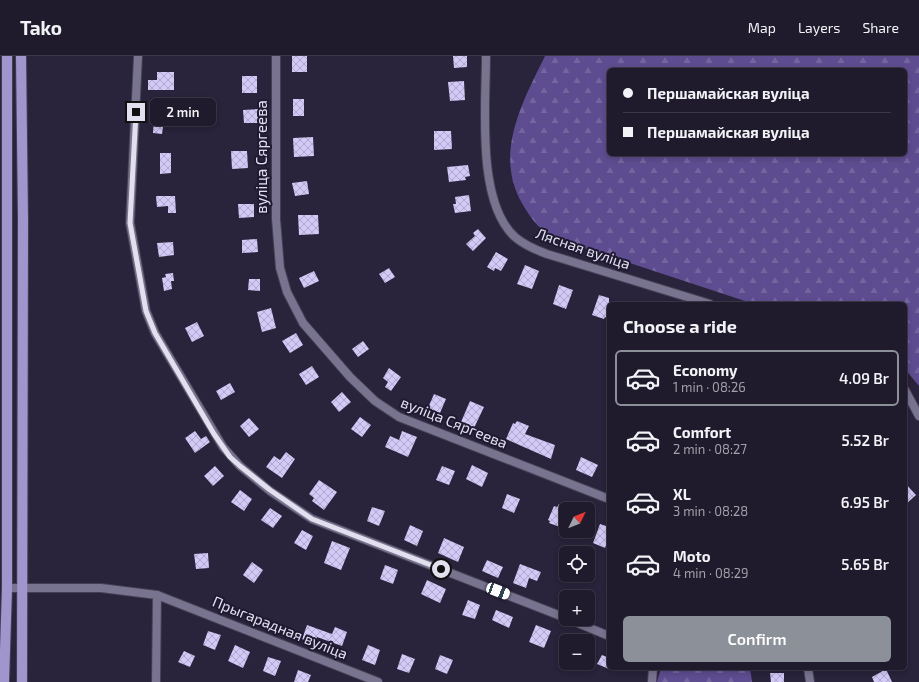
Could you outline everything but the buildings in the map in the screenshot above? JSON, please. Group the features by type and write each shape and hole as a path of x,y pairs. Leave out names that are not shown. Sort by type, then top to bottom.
{"main road":[{"path":"4,682 7,588 7,56"},
{"path":"22,56 22,682"}],"street":[{"path":"138,56 130,223 146,311 155,333 223,447 240,466 264,486 312,519 559,616"},
{"name":"вуліца Сяргеева","path":"276,56 276,219 278,250 287,292 303,323 362,390 385,409 399,417 607,498"},
{"name":"Лясная вуліца","path":"486,56 487,172 494,201 506,226 515,237 529,246 547,254 703,302"},
{"path":"907,394 919,416"},
{"name":"Прыгарадная вуліца","path":"7,588 101,588 157,595 172,599 378,682"},
{"path":"156,682 157,595"},
{"path":"584,626 607,635"},
{"path":"652,682 653,670"},
{"path":"808,670 810,682"}],"green space":[{"path":"545,56 919,56 919,386 907,371 907,302 748,302 566,242 544,231 532,219 523,205 514,186 511,167 511,148 514,129 528,92"},
{"path":"660,670 750,670 752,682 657,682"}],"route":[{"path":"136,112 130,234 142,282 146,311 155,333 214,434 230,457 240,466 270,490 312,519 441,569"}]}
